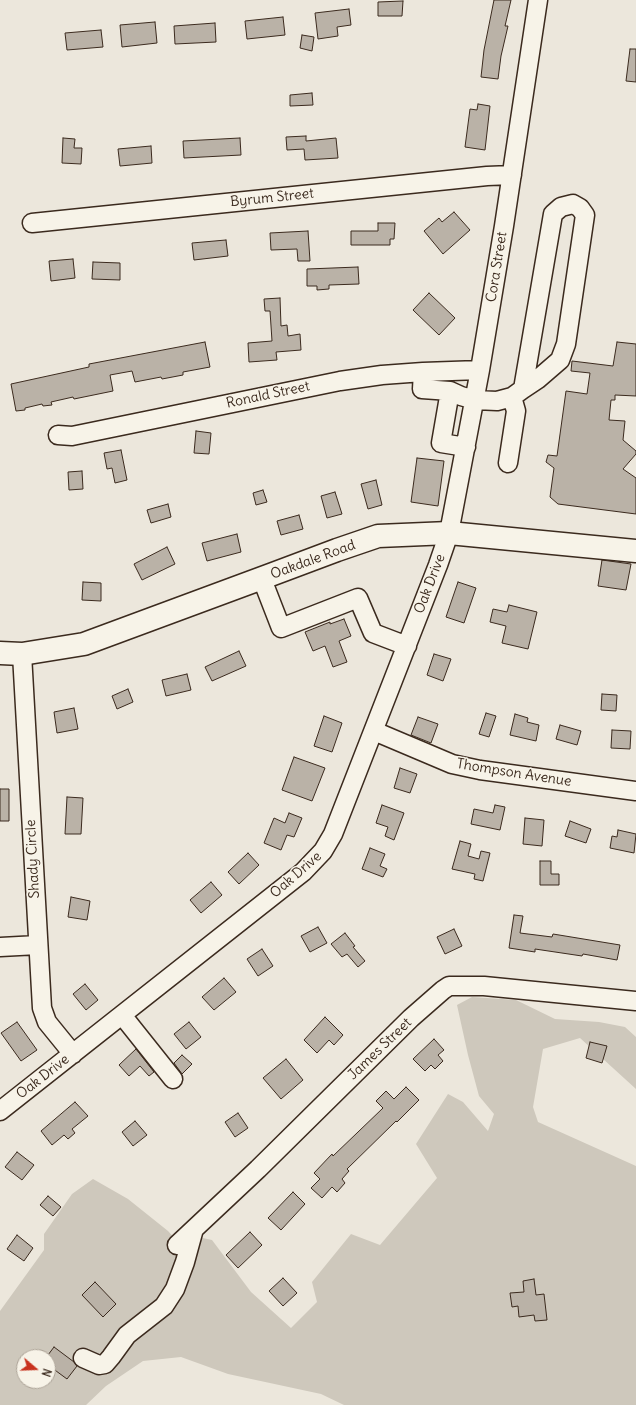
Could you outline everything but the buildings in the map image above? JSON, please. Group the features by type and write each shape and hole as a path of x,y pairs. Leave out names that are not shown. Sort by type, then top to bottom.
{"main road":[{"name":"Oakdale Road","path":"0,653 22,654 84,644 378,536 449,533 636,551"}],"street":[{"name":"Cora Street","path":"449,533 475,400 512,175 538,0"},
{"name":"Byrum Street","path":"32,223 487,176 512,175"},
{"path":"423,372 422,389 450,391 475,400 498,401 518,393 538,379 560,360 566,344 585,215 580,208 573,204 561,207 553,214 518,393 508,463"},
{"name":"Ronald Street","path":"58,435 72,436 312,386 382,375 480,370"},
{"path":"450,391 441,443 466,447"},
{"name":"Oak Drive","path":"0,1111 314,862 324,851 333,834 374,731 449,533"},
{"path":"262,579 281,628 358,598 373,632 406,646"},
{"name":"Shady Circle","path":"22,654 42,1008 44,1018 73,1054"},
{"name":"Thompson Avenue","path":"374,731 452,764 480,770 636,791"},
{"path":"0,947 38,946"},
{"name":"James Street","path":"177,1245 258,1169 411,1018 449,986 484,986 636,1001"},
{"path":"122,1015 173,1079"},
{"path":"83,1358 99,1365 105,1364 112,1357 127,1335 164,1306 175,1289 185,1262 194,1229"}],"shaded area":[{"path":"472,997 516,1000 555,1019 599,1022 625,1027 636,1037 636,1089 580,1038 543,1049 533,1107 538,1122 636,1166 636,1405 344,1405 321,1394 228,1374 181,1357 143,1361 106,1386 86,1405 0,1405 0,1311 44,1250 44,1234 72,1194 93,1179 128,1199 168,1231 192,1257 198,1237 212,1240 251,1292 291,1328 317,1302 312,1282 351,1234 380,1245 437,1178 416,1144 448,1094 463,1102 488,1131 494,1114 479,1096 457,1005"}]}
